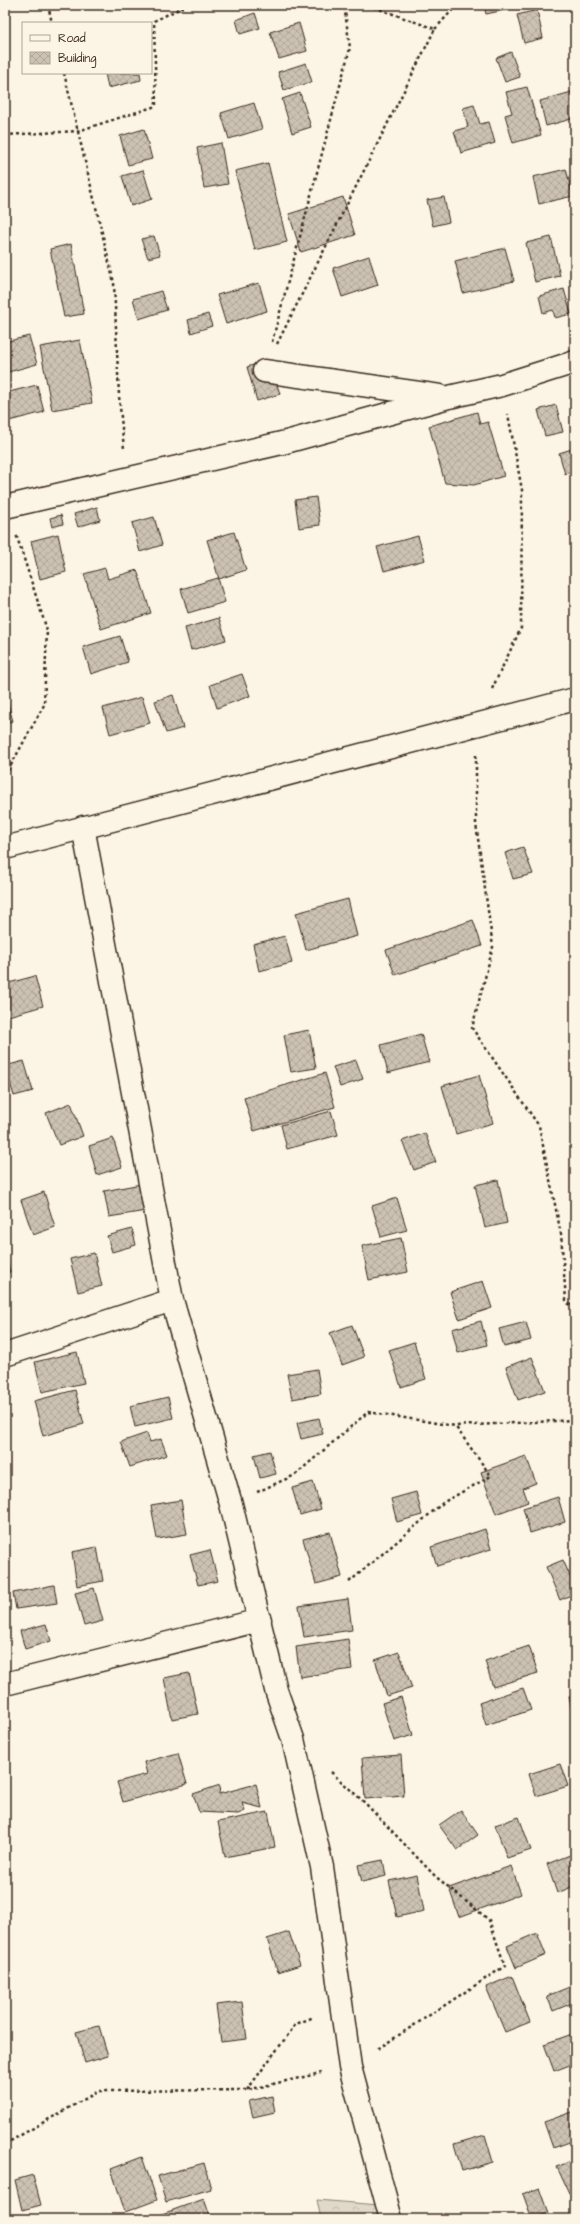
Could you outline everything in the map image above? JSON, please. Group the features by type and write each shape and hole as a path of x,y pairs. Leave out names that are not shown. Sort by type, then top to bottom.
{"street":[{"path":"15,504 286,442 449,397 502,385 575,362"},
{"path":"264,371 449,397"},
{"path":"5,848 575,699"},
{"path":"83,827 172,1300 231,1504 276,1690 293,1739 322,1867 350,2067 391,2219"},
{"path":"5,1355 172,1300"},
{"path":"5,1684 260,1620"}],"path":[{"path":"48,5 52,22"},
{"path":"5,135 78,131 156,106 154,21 187,5"},
{"path":"264,371 350,48 344,5"},
{"path":"368,5 435,29"},
{"path":"264,371 435,29 457,5"},
{"path":"64,74 114,283 119,396 128,477"},
{"path":"502,385 522,490 521,628 476,725 476,824 493,947 472,1028 539,1126 561,1234 566,1300 575,1313"},
{"path":"5,776 44,705 47,630 15,536 15,504"},
{"path":"231,1504 295,1475 368,1412 455,1426 575,1420"},
{"path":"349,1582 444,1502 491,1476 455,1426"},
{"path":"247,2090 296,2024 342,2006"}],"green space":[{"path":"317,2200 392,2206 400,2219 321,2219"}],"building":[{"path":"484,5 509,5 510,9 486,14"},
{"path":"537,10 543,38 524,43 517,15"},
{"path":"255,13 260,28 240,34 236,20"},
{"path":"299,23 307,51 279,59 270,32"},
{"path":"511,52 520,77 505,82 496,58"},
{"path":"306,63 312,82 284,90 278,72"},
{"path":"105,74 140,74 141,80 108,88"},
{"path":"527,87 541,135 513,143 505,115 512,113 506,92"},
{"path":"575,91 575,118 546,126 540,101"},
{"path":"300,93 311,127 292,133 282,99"},
{"path":"254,103 262,129 229,139 221,113"},
{"path":"474,105 480,124 489,122 495,143 461,153 454,131 468,127 463,108"},
{"path":"144,129 152,159 128,165 120,136"},
{"path":"221,143 228,184 204,188 197,148"},
{"path":"268,163 287,242 255,250 235,171"},
{"path":"566,169 573,196 539,204 533,177"},
{"path":"143,170 152,199 131,206 122,176"},
{"path":"343,197 355,235 301,252 289,214"},
{"path":"444,197 449,222 433,226 427,200"},
{"path":"154,236 160,255 148,258 141,239"},
{"path":"551,237 560,276 535,282 526,243"},
{"path":"71,244 84,314 64,317 50,249"},
{"path":"505,248 514,281 463,293 455,261"},
{"path":"369,256 378,285 342,297 333,268"},
{"path":"259,283 267,311 226,324 217,295"},
{"path":"564,289 571,314 555,318 553,310 543,313 539,296"},
{"path":"161,291 167,310 139,319 133,299"},
{"path":"208,314 212,326 191,333 188,320"},
{"path":"29,336 37,364 5,373 5,342"},
{"path":"80,340 92,403 52,410 40,347"},
{"path":"269,360 280,394 257,401 247,367"},
{"path":"37,385 44,412 5,422 5,393"},
{"path":"556,405 563,432 545,436 538,410"},
{"path":"477,412 480,424 488,422 504,476 474,485 445,483 429,426"},
{"path":"575,448 575,471 565,474 559,453"},
{"path":"316,497 320,525 299,528 295,500"},
{"path":"97,507 100,520 78,527 74,514"},
{"path":"61,515 63,524 52,527 50,518"},
{"path":"154,517 162,545 140,552 132,523"},
{"path":"234,532 246,570 219,579 207,540"},
{"path":"58,534 66,572 40,579 31,541"},
{"path":"418,536 425,560 384,571 377,547"},
{"path":"105,568 108,579 137,570 151,613 101,629 84,574"},
{"path":"218,578 225,602 188,613 181,589"},
{"path":"219,618 226,640 191,650 185,628"},
{"path":"120,636 128,662 91,674 83,647"},
{"path":"242,674 250,696 217,708 210,685"},
{"path":"5,694 13,721 5,723"},
{"path":"173,695 183,728 166,733 155,701"},
{"path":"142,697 150,723 110,734 103,708"},
{"path":"523,847 533,874 513,879 505,853"},
{"path":"348,899 357,936 306,950 296,913"},
{"path":"473,920 482,946 395,975 386,950"},
{"path":"285,936 292,963 259,971 253,944"},
{"path":"35,976 43,1006 5,1017 5,984"},
{"path":"309,1030 316,1068 291,1072 284,1035"},
{"path":"421,1034 429,1062 388,1073 381,1045"},
{"path":"356,1060 363,1079 340,1087 333,1067"},
{"path":"24,1061 33,1091 14,1096 5,1066"},
{"path":"325,1073 335,1107 254,1131 244,1098"},
{"path":"479,1075 493,1123 456,1134 442,1086"},
{"path":"71,1103 83,1136 59,1145 46,1113"},
{"path":"331,1111 338,1135 287,1149 281,1125"},
{"path":"425,1133 436,1162 414,1170 402,1141"},
{"path":"113,1138 122,1167 97,1175 89,1146"},
{"path":"498,1180 507,1223 485,1228 475,1185"},
{"path":"141,1184 146,1211 109,1217 104,1191"},
{"path":"44,1192 55,1227 33,1235 21,1200"},
{"path":"397,1198 407,1230 381,1237 372,1206"},
{"path":"132,1229 136,1245 112,1252 107,1236"},
{"path":"401,1238 408,1272 369,1280 362,1246"},
{"path":"5,1252 10,1272 5,1273"},
{"path":"94,1253 102,1286 78,1292 70,1259"},
{"path":"483,1281 492,1308 459,1319 450,1292"},
{"path":"481,1321 487,1345 458,1353 452,1329"},
{"path":"526,1322 531,1340 504,1347 499,1329"},
{"path":"352,1325 364,1357 342,1365 330,1333"},
{"path":"414,1342 426,1379 401,1387 389,1350"},
{"path":"77,1352 84,1383 42,1392 35,1362"},
{"path":"532,1357 545,1391 518,1400 506,1367"},
{"path":"317,1369 321,1394 292,1399 287,1374"},
{"path":"75,1390 84,1424 43,1436 34,1401"},
{"path":"168,1397 173,1418 135,1427 130,1406"},
{"path":"319,1418 323,1434 301,1439 297,1423"},
{"path":"147,1433 150,1442 161,1439 167,1455 130,1467 121,1442"},
{"path":"270,1451 276,1474 260,1478 254,1455"},
{"path":"526,1456 536,1483 523,1488 528,1502 496,1514 481,1472"},
{"path":"313,1482 321,1509 300,1515 292,1488"},
{"path":"416,1492 422,1515 397,1522 391,1499"},
{"path":"558,1497 565,1522 530,1533 523,1508"},
{"path":"181,1500 187,1534 157,1539 151,1505"},
{"path":"485,1529 491,1549 437,1566 431,1547"},
{"path":"330,1532 342,1577 316,1584 303,1539"},
{"path":"97,1547 103,1581 77,1586 72,1552"},
{"path":"210,1550 218,1581 198,1585 190,1555"},
{"path":"563,1560 575,1587 575,1593 560,1600 546,1567"},
{"path":"54,1585 57,1603 16,1609 13,1593"},
{"path":"94,1588 103,1621 84,1626 75,1593"},
{"path":"348,1599 352,1630 304,1637 299,1606"},
{"path":"46,1624 51,1641 25,1649 20,1631"},
{"path":"348,1639 352,1669 300,1677 296,1647"},
{"path":"529,1646 538,1673 493,1687 485,1661"},
{"path":"399,1652 412,1688 387,1696 375,1660"},
{"path":"189,1673 198,1714 172,1719 164,1678"},
{"path":"523,1688 531,1710 486,1725 479,1703"},
{"path":"575,1696 575,1727 569,1697"},
{"path":"401,1697 413,1735 394,1741 382,1703"},
{"path":"178,1753 187,1784 123,1802 117,1782 147,1774 144,1762"},
{"path":"401,1755 404,1796 365,1799 362,1758"},
{"path":"560,1764 568,1786 536,1796 529,1774"},
{"path":"256,1784 262,1808 242,1803 245,1811 238,1814 199,1812 193,1794 220,1785 219,1794"},
{"path":"461,1810 478,1835 457,1850 439,1825"},
{"path":"268,1812 275,1847 225,1857 218,1822"},
{"path":"519,1817 531,1850 507,1858 495,1825"},
{"path":"575,1853 575,1896 572,1887 557,1893 547,1864"},
{"path":"383,1860 386,1876 362,1882 358,1865"},
{"path":"511,1866 521,1894 459,1917 449,1888"},
{"path":"417,1875 424,1911 397,1917 389,1881"},
{"path":"289,1932 300,1965 278,1972 267,1939"},
{"path":"537,1933 546,1955 516,1968 507,1946"},
{"path":"512,1976 530,2022 505,2032 486,1987"},
{"path":"572,1986 575,2002 553,2011 547,1996"},
{"path":"242,2002 247,2039 221,2042 216,2005"},
{"path":"99,2026 108,2056 85,2063 76,2032"},
{"path":"575,2033 575,2063 554,2071 544,2044"},
{"path":"272,2096 275,2112 253,2117 249,2101"},
{"path":"575,2111 575,2140 553,2148 544,2122"},
{"path":"485,2135 493,2162 462,2171 454,2144"},
{"path":"142,2157 157,2200 125,2212 111,2169"},
{"path":"575,2159 575,2190 569,2193 557,2167"},
{"path":"204,2163 211,2189 166,2202 158,2176"},
{"path":"33,2175 41,2205 22,2210 15,2180"},
{"path":"540,2188 549,2213 532,2219 523,2194"},
{"path":"204,2199 211,2219 160,2219 159,2215"}]}
